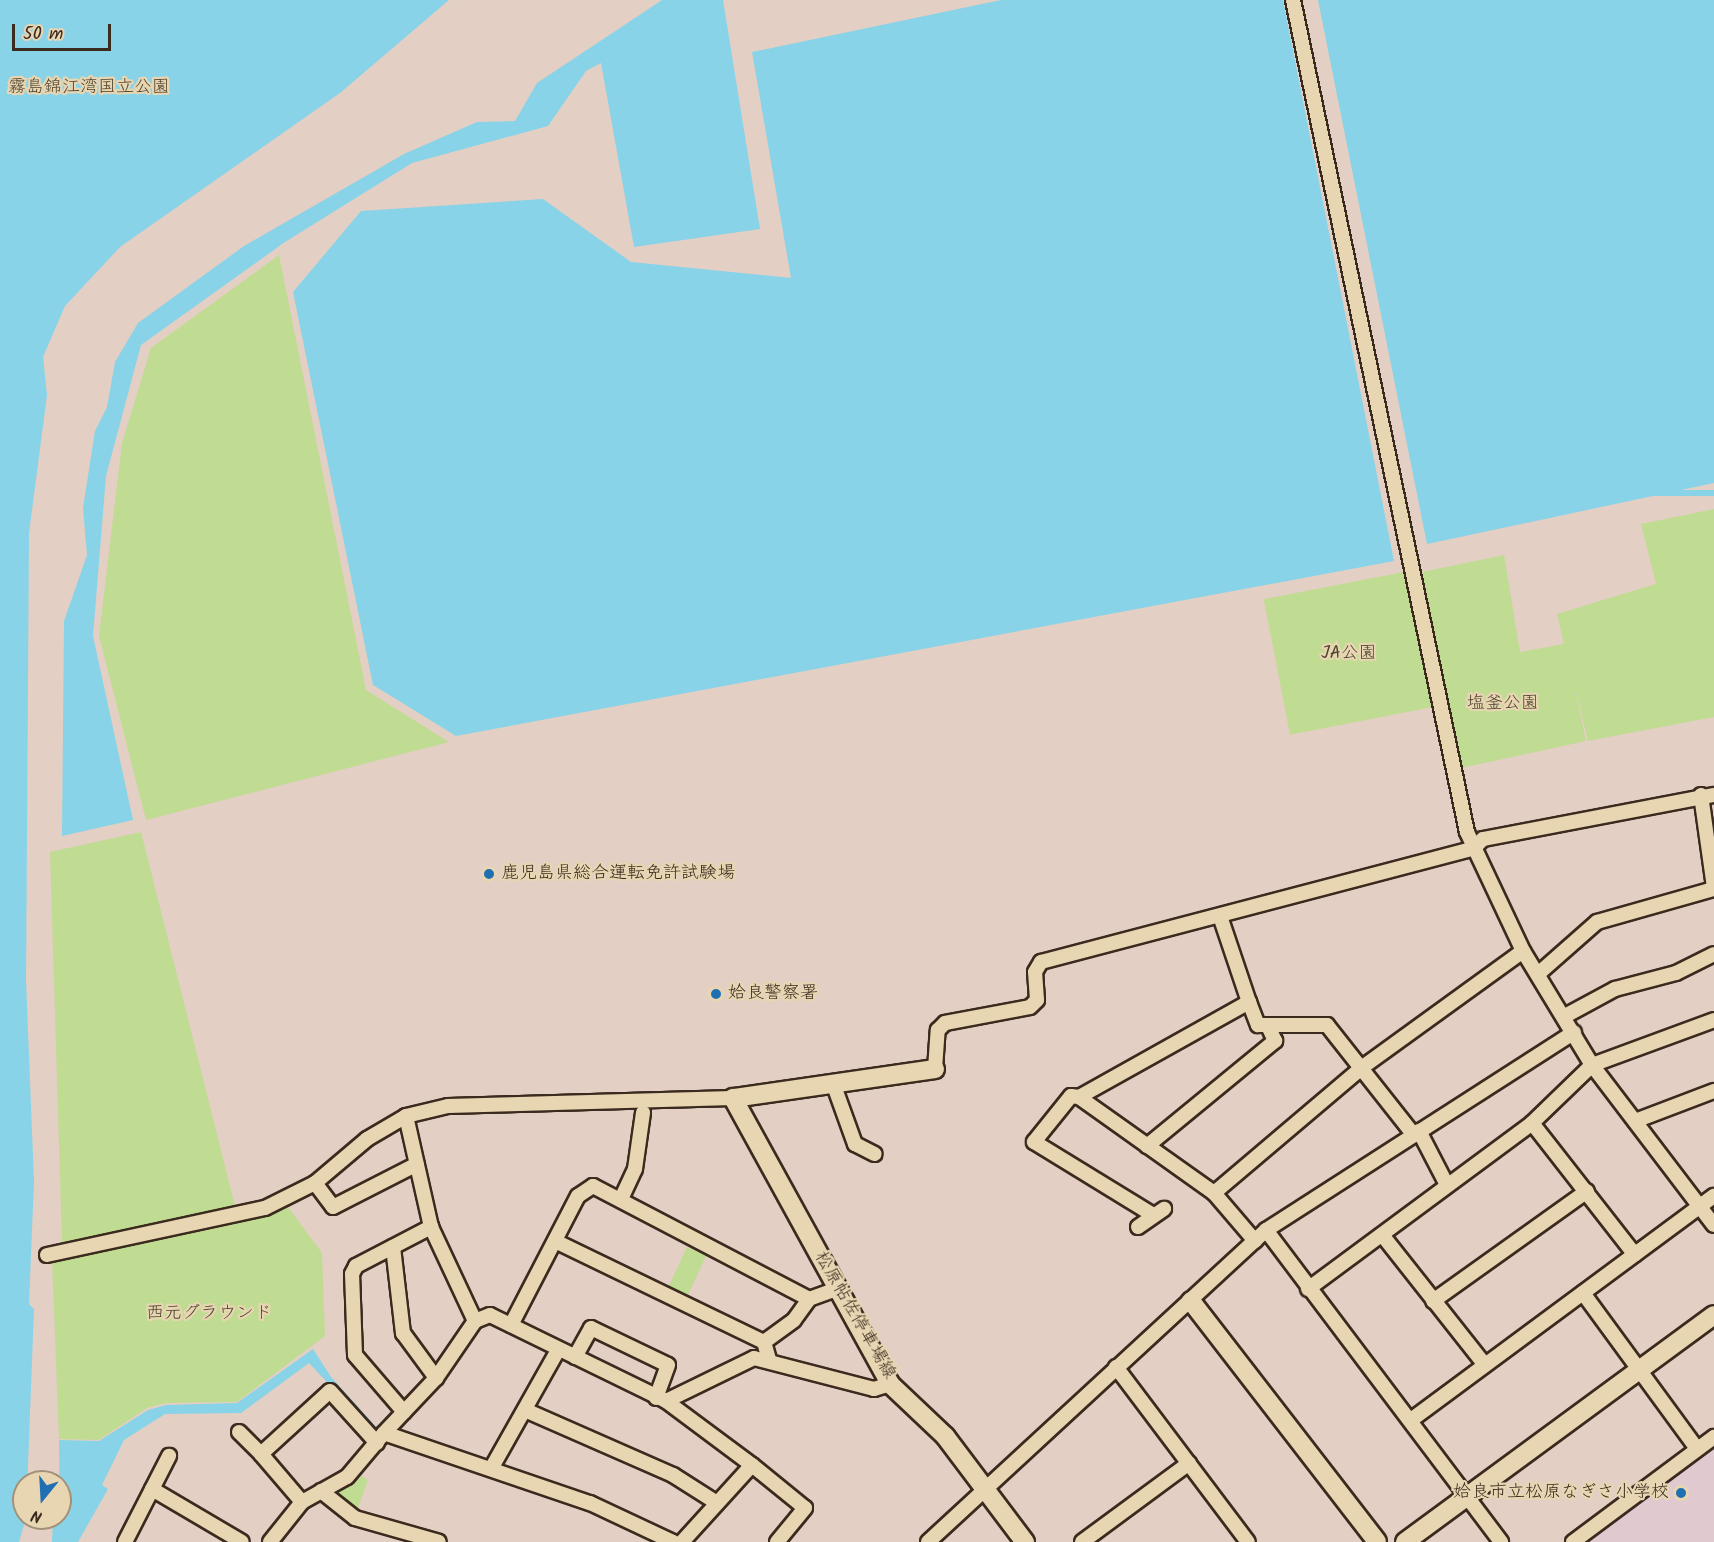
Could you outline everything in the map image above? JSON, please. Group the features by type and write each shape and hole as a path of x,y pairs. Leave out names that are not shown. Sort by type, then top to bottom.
{"street":[{"path":"1293,0 1473,849 1523,951 1565,1016 1592,1065 1714,1225"},
{"path":"48,1255 265,1208 315,1183 367,1139 406,1116 448,1106 733,1098 935,1068 938,1030 945,1023 1030,1007 1037,1000 1035,972 1041,962 1473,849 1483,839 1568,819 1708,795 1714,888 1597,922 1538,974"},
{"path":"1220,916 1258,1025 1319,1022 1364,1066 1417,1133 1447,1185"},
{"path":"1214,1193 1364,1066 1523,951"},
{"path":"1565,1016 1615,989 1676,973 1714,954"},
{"path":"1079,1097 1249,1002"},
{"path":"1308,1289 1383,1236 1447,1185 1532,1123 1592,1065 1714,1020"},
{"path":"1147,1146 1275,1041 1268,1026"},
{"path":"928,1542 987,1490 1116,1367 1266,1230 1574,1032"},
{"path":"833,1083 855,1144 875,1154"},
{"path":"1635,1121 1714,1091"},
{"path":"1138,1227 1159,1212 1034,1142 1071,1096 1079,1097 1214,1193 1255,1241"},
{"name":"松原帖佐停車場線","path":"733,1098 890,1384 945,1436 1025,1542"},
{"path":"621,1199 635,1169 643,1113"},
{"path":"406,1116 431,1227 475,1321"},
{"path":"1532,1123 1635,1255"},
{"path":"315,1183 333,1207 417,1164"},
{"path":"511,1325 585,1188 593,1186 809,1299"},
{"path":"1433,1300 1587,1191"},
{"path":"1411,1420 1714,1196"},
{"path":"404,1412 355,1355 352,1274 356,1266 431,1227"},
{"path":"1266,1230 1308,1289 1411,1420 1500,1542"},
{"path":"1383,1236 1485,1365"},
{"path":"555,1241 764,1342 769,1360"},
{"path":"393,1247 403,1333 436,1378"},
{"path":"764,1342 794,1320 809,1299 837,1289"},
{"path":"1583,1293 1697,1449"},
{"path":"1191,1300 1377,1542"},
{"path":"270,1542 302,1503 347,1477 436,1378 475,1321 490,1315 661,1400 752,1465 805,1508 777,1542"},
{"path":"1405,1542 1639,1368 1714,1316"},
{"path":"574,1358 591,1328 668,1365 661,1400"},
{"path":"491,1469 558,1350"},
{"path":"661,1400 736,1365 769,1360 874,1389 890,1384"},
{"path":"1116,1367 1189,1463 1242,1540"},
{"path":"261,1454 330,1391 380,1438 491,1469 632,1519 673,1542"},
{"path":"525,1410 673,1475 717,1503"},
{"path":"239,1432 261,1454 302,1503"},
{"path":"1573,1542 1714,1437"},
{"path":"125,1542 169,1456"},
{"path":"1082,1542 1189,1463"},
{"path":"682,1542 752,1465"},
{"path":"152,1489 242,1542"},
{"path":"321,1491 355,1518 439,1542"}],"shaded area":[{"name":"姶良市立松原なぎさ小学校","path":"1714,1445 1714,1542 1582,1542"}],"green space":[{"path":"279,255 366,690 449,742 146,820 99,636 122,443 151,348"},
{"name":"塩釜公園","path":"1714,509 1714,717 1588,741 1573,679 1586,741 1461,768 1422,572 1504,555 1520,652 1564,644 1557,614 1656,584 1641,524"},
{"name":"JA公園","path":"1409,571 1435,706 1290,735 1264,599"},
{"path":"141,832 235,1206 62,1243 50,852"},
{"name":"西元グラウンド","path":"285,1203 322,1253 325,1336 237,1402 166,1403 147,1408 99,1440 59,1439 52,1260"},
{"path":"687,1247 706,1256 686,1298 667,1290"},
{"path":"358,1474 368,1480 356,1513 332,1491"}],"water":[{"path":"0,0 449,0 340,93 120,247 65,306 43,357 47,395 29,533 26,981 34,1181 29,1304 34,1309 28,1470 12,1470 12,1530 22,1530 19,1542 0,1542"},
{"path":"662,0 723,0 760,229 634,247 601,63 586,71 548,126 412,163 285,242 141,345 106,476 93,636 133,820 62,836 64,621 87,555 83,508 95,431 107,407 115,362 138,323 244,246 404,154 477,122 515,121 537,83"},
{"path":"1001,0 1283,0 1394,561 456,736 373,685 293,292 361,211 543,199 631,262 791,278 752,52"},
{"path":"1318,0 1714,0 1714,483 1427,544"},
{"path":"1427,490 1714,490 1714,496 1427,496"},
{"path":"313,1349 331,1377 378,1429 374,1432 309,1363 241,1413 165,1414 124,1440 102,1485 108,1489 78,1542 52,1542 52,1530 72,1530 72,1470 59,1470 59,1440 99,1441 148,1410 166,1405 237,1403"}],"place":[{"name":"鹿児島県総合運転免許試験場","path":"489,874"},
{"name":"姶良警察署","path":"716,994"},
{"name":"姶良市立松原なぎさ小学校","path":"1681,1493"}],"park label":[{"name":"霧島錦江湾国立公園","path":"89,88"}]}
